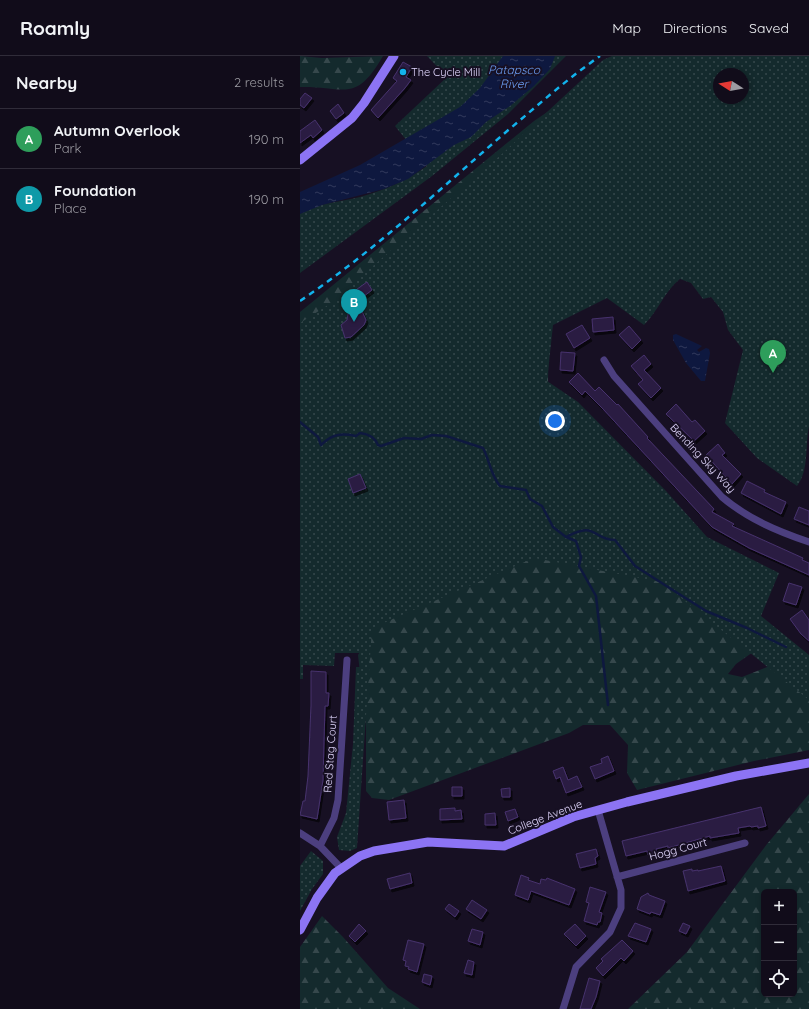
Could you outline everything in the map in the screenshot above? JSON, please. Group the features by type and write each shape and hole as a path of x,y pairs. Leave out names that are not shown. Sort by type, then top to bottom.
{"street":[{"path":"300,160 352,118 364,103 394,56"},
{"name":"Bending Sky Way","path":"604,360 614,376 727,501 760,523 809,542"},
{"name":"Red Stag Court","path":"320,846 334,818 338,800 347,660"},
{"name":"College Avenue","path":"300,930 316,898 335,873 360,856 374,851 405,845 447,842 504,846 556,824 598,810 736,776 809,763"},
{"path":"563,1009 576,967 610,932 619,914 622,899 598,810"},
{"path":"300,833 320,846 341,868"},
{"name":"Hogg Court","path":"617,877 741,847"}],"green space":[{"path":"300,56 322,58 383,56 365,81 357,87 339,89 300,87"},
{"path":"427,56 566,56 508,114 432,176 300,273 300,214 314,207 360,197 387,188 403,181 427,166 395,126 447,77"},
{"path":"612,56 809,56 809,426 805,466 801,480 797,486 757,458 725,423 743,350 728,330 723,312 711,297 703,299 691,283 680,279 674,284 644,325 607,298 553,325 547,381 578,402 666,491 707,537 779,573 761,616 809,655 809,700 661,582 534,558 372,628 357,848 350,851 339,850 337,837 346,813 353,744 356,667 361,667 361,653 335,653 334,666 303,665 303,679 300,679 300,323 328,305 503,153 603,60"},
{"path":"630,56 809,56 789,279 665,278 565,310 549,328 548,384 756,650 736,664 728,674 742,677 780,662 809,668 809,750 754,761 637,790 627,773 628,745 610,725 583,725 569,733 389,800 372,798 366,791 366,726 358,655 364,645 300,656 300,312 534,121"},
{"path":"809,794 809,1009 628,1009 687,952 767,844"},
{"path":"311,851 323,861 323,874 312,889 300,911 300,866"},
{"path":"322,916 343,937 388,988 420,1009 300,1009 300,947"}],"water":[{"name":"Patapsco River","path":"503,56 555,56 550,69 534,86 510,106 486,122 471,137 454,145 408,179 384,189 322,205 300,214 300,192 360,165 460,107 480,88"},
{"path":"676,334 702,346 697,350 699,352 706,348 709,349 710,353 705,381 701,381 686,363 673,340 673,335"}],"building":[{"path":"403,62 412,67 406,77 411,80 378,118 371,110 397,81 393,78"},
{"path":"305,93 312,98 304,108 300,105 300,99"},
{"path":"338,104 344,113 336,119 330,111"},
{"path":"315,120 322,130 313,138 311,135 300,143 300,131"},
{"path":"367,282 372,290 359,300 353,292"},
{"path":"361,309 366,320 364,325 351,337 345,338 341,325 347,320 348,314"},
{"path":"613,317 614,330 593,332 592,319"},
{"path":"582,325 590,338 574,348 566,334"},
{"path":"629,326 641,340 632,349 619,335"},
{"path":"561,352 575,353 573,371 560,370"},
{"path":"644,355 651,364 644,370 661,388 651,398 638,384 643,380 631,366"},
{"path":"578,373 595,391 599,387 617,405 618,404 648,437 647,438 714,509 712,512 734,524 732,526 803,558 802,560 809,563 809,575 749,548 712,527 603,409 585,391 582,395 569,382"},
{"path":"676,404 692,422 695,420 705,431 694,441 666,414"},
{"path":"718,444 725,453 722,455 741,474 732,484 706,455"},
{"path":"360,474 366,488 353,493 348,479"},
{"path":"747,481 765,490 764,492 786,502 781,514 741,493"},
{"path":"799,507 809,511 809,525 794,519"},
{"path":"789,583 802,587 796,605 783,601"},
{"path":"802,610 809,620 809,641 801,634 790,619"},
{"path":"311,671 326,672 326,693 329,693 328,706 325,706 323,780 317,819 300,815 303,801 305,801 308,776"},
{"path":"608,756 614,771 595,779 590,767 602,763 601,759"},
{"path":"563,767 568,780 577,776 582,787 566,793 560,777 556,779 553,771"},
{"path":"452,787 462,787 462,796 452,796"},
{"path":"510,788 510,797 502,797 501,789"},
{"path":"404,800 406,818 389,820 387,802"},
{"path":"761,807 766,826 758,828 758,826 750,826 738,828 739,833 710,838 710,836 668,848 668,846 656,849 657,853 648,855 647,851 626,856 622,841"},
{"path":"455,808 455,811 461,810 462,819 440,820 440,809"},
{"path":"515,809 518,817 508,821 505,812"},
{"path":"495,813 496,825 485,825 485,814"},
{"path":"596,849 598,856 595,858 596,864 580,868 576,854"},
{"path":"721,866 725,881 688,891 683,871 692,869 692,871 698,871"},
{"path":"410,873 412,883 390,889 387,879"},
{"path":"521,875 529,878 528,880 540,884 541,879 546,880 547,878 575,889 569,905 531,891 528,900 515,895"},
{"path":"590,887 606,892 599,912 602,913 600,922 598,922 597,925 584,921 589,903 586,902"},
{"path":"648,893 649,895 665,901 660,915 651,912 650,914 637,909 641,897"},
{"path":"472,900 487,910 481,919 466,909"},
{"path":"449,904 459,911 455,917 445,909"},
{"path":"635,923 651,929 646,942 628,936"},
{"path":"683,923 690,926 686,934 679,931"},
{"path":"359,924 366,931 355,942 349,936"},
{"path":"575,924 586,936 576,946 564,934"},
{"path":"472,929 483,932 480,945 468,941"},
{"path":"408,940 424,944 417,972 408,969 409,967 405,966 406,961 403,960"},
{"path":"622,940 633,951 624,961 621,958 603,976 596,968 603,961 601,959"},
{"path":"468,960 474,962 472,975 464,973"},
{"path":"424,974 432,976 430,985 422,982"},
{"path":"589,978 600,981 596,997 591,1009 580,1009"}],"waterway":[{"path":"300,422 318,437 321,445 325,441 337,435 356,436 360,433 371,436 378,445 381,446 404,438 421,439 432,435 446,436 483,448 494,477 500,486 526,490 530,499 542,506 553,527 566,537 576,541 581,557 579,566 596,596 608,705"},
{"path":"566,537 576,532 589,530 602,537 615,540 635,566 706,611 747,628 786,647"}],"railway":[{"path":"300,301 380,241 506,132 600,56"}],"place":[{"name":"The Cycle Mill","path":"403,72"},
{"name":"Foundation","path":"354,322"},
{"name":"Autumn Overlook","path":"773,373"}]}
